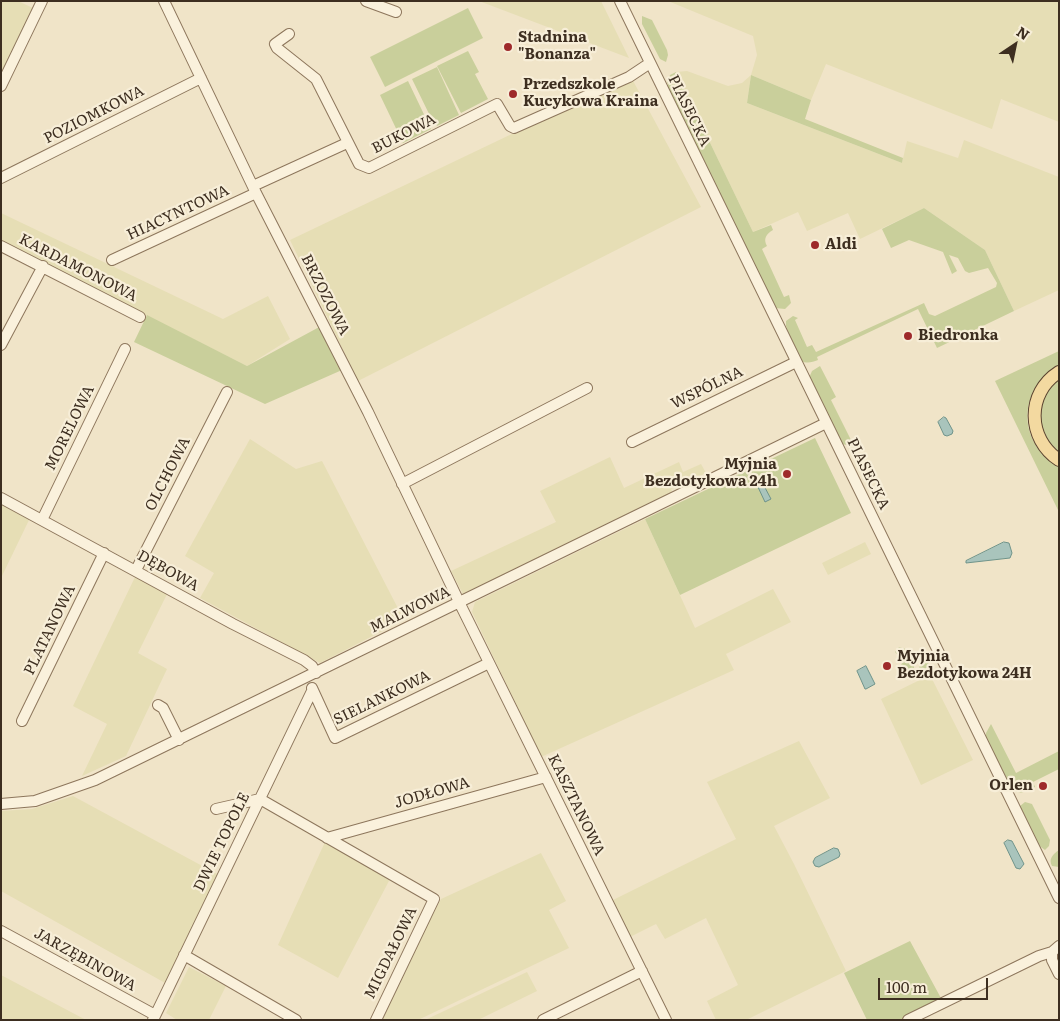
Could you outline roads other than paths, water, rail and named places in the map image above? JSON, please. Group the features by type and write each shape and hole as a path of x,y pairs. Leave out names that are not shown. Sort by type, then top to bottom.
{"main road":[{"path":"1059,372 1047,381 1038,394 1034,416 1035,428 1040,440 1050,454 1059,460"}],"street":[{"path":"1,86 42,1"},
{"name":"BRZOZOWA","path":"164,1 255,189 364,404 460,603"},
{"path":"366,1 396,12"},
{"name":"PIASECKA","path":"620,1 1059,898"},
{"path":"290,34 274,44 316,79 347,143"},
{"name":"BUKOWA","path":"255,189 347,143 359,164 369,168 497,104 510,126 514,128 629,77 650,63"},
{"name":"POZIOMKOWA","path":"1,178 201,78"},
{"name":"HIACYNTOWA","path":"112,260 255,189"},
{"name":"KARDAMONOWA","path":"1,246 140,316"},
{"path":"1,346 43,266"},
{"name":"MORELOWA","path":"42,520 125,349"},
{"name":"WSPÓLNA","path":"632,442 796,362"},
{"path":"402,484 587,388"},
{"name":"OLCHOWA","path":"136,570 227,392"},
{"name":"MALWOWA","path":"1,804 35,801 83,786 826,424"},
{"name":"DĘBOWA","path":"1,498 233,624 304,660 312,666 312,675"},
{"name":"PLATANOWA","path":"22,721 104,553"},
{"name":"KASZTANOWA","path":"460,603 666,1020"},
{"name":"SIELANKOWA","path":"312,691 335,738 489,663"},
{"path":"312,675 312,691"},
{"name":"DWIE TOPOLE","path":"154,1017 312,691"},
{"path":"158,706 163,708 179,740"},
{"name":"JODŁOWA","path":"327,838 546,777"},
{"path":"216,809 260,799 327,838"},
{"name":"MIGDAŁOWA","path":"327,838 434,898 376,1020"},
{"name":"JARZĘBINOWA","path":"1,931 154,1017"},
{"path":"1055,949 1052,960 1059,974"},
{"path":"908,1020 1055,949"},
{"path":"184,955 296,1020"},
{"path":"543,1020 642,971"}],"water":[{"path":"944,417 953,431 952,434 947,436 944,435 938,422"},
{"path":"762,482 771,499 765,502 757,485"},
{"path":"1004,542 1009,543 1012,553 1010,558 966,563 966,561"},
{"path":"866,666 875,684 865,689 857,671"},
{"path":"1008,840 1012,841 1024,864 1020,869 1016,868 1004,843"},
{"path":"834,848 838,849 839,857 819,867 815,866 813,862 815,858"}],"place":[{"name":"Stadnina \"Bonanza\"","path":"508,47"},
{"name":"Przedszkole Kucykowa Kraina","path":"513,94"},
{"name":"Aldi","path":"815,245"},
{"name":"Biedronka","path":"908,336"},
{"name":"Myjnia Bezdotykowa 24h","path":"787,474"},
{"name":"Myjnia Bezdotykowa 24H","path":"887,666"},
{"name":"Orlen","path":"1043,786"}]}
